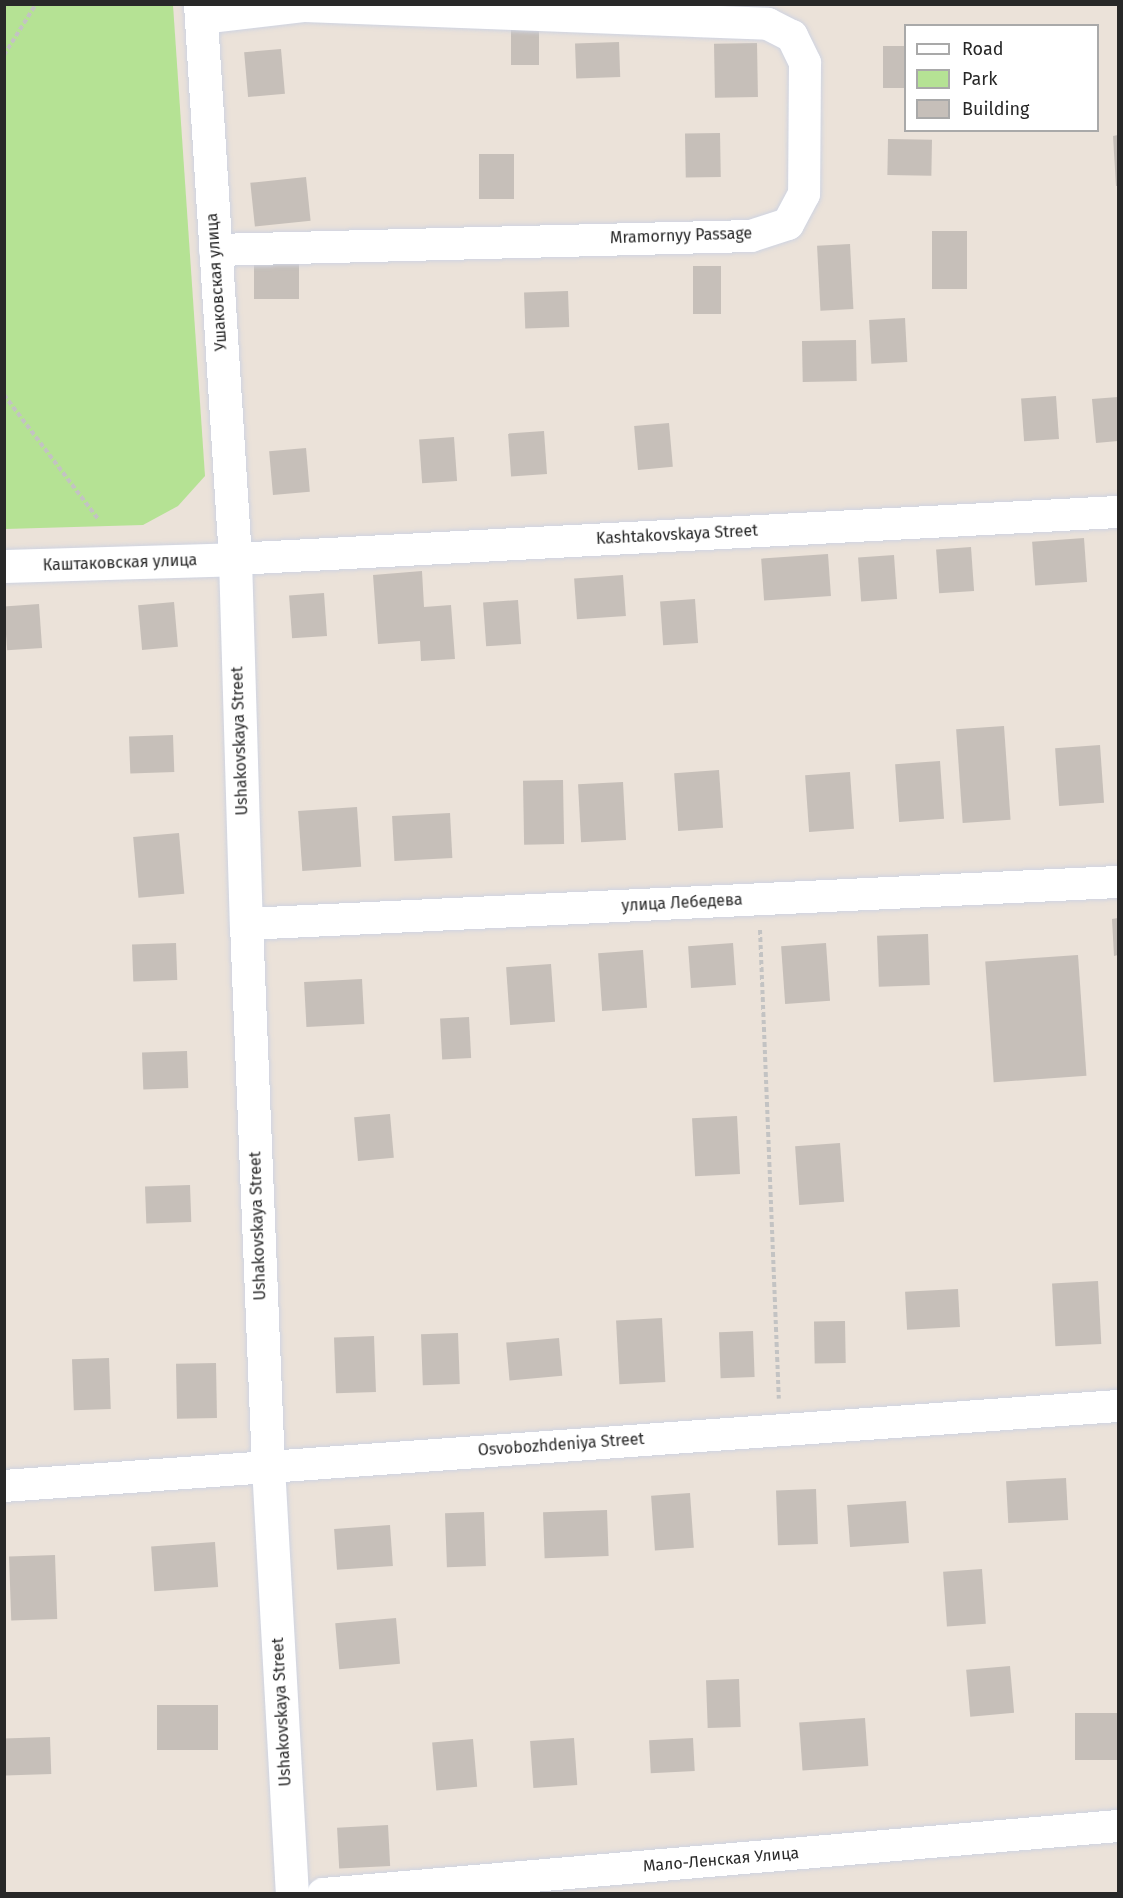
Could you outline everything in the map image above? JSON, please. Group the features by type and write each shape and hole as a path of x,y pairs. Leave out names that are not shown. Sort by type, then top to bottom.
{"main road":[{"name":"Ушаковская улица","path":"201,11 235,559"},
{"name":"Каштаковская улица","path":"4,566 235,559"},
{"name":"Ushakovskaya Street","path":"235,559 246,924 268,1466 292,1893"}],"street":[{"name":"Mramornyy Passage","path":"201,11 305,6 768,24 792,36 806,63 804,194 788,224 751,236 215,250"},
{"name":"Kashtakovskaya Street","path":"235,559 1119,512"},
{"name":"улица Лебедева","path":"246,924 1119,882"},
{"name":"Osvobozhdeniya Street","path":"4,1486 1119,1406"},
{"name":"Мало-Ленская Улица","path":"323,1893 1119,1826"}],"path":[{"path":"4,55 36,4"},
{"path":"4,395 99,520"},
{"path":"759,899 780,1429"}],"green space":[{"path":"4,5 173,5 205,476 178,506 143,525 5,529"}],"building":[{"path":"511,30 539,30 539,65 511,65"},
{"path":"619,42 620,77 576,79 575,44"},
{"path":"757,43 758,97 715,98 714,44"},
{"path":"883,46 904,46 904,88 883,88"},
{"path":"281,49 285,94 248,97 244,52"},
{"path":"720,133 721,177 686,178 685,134"},
{"path":"1118,135 1118,186 1116,186 1113,136"},
{"path":"888,139 932,140 931,176 887,175"},
{"path":"479,154 514,154 514,199 479,199"},
{"path":"306,177 311,221 255,227 250,183"},
{"path":"932,231 967,231 967,289 932,289"},
{"path":"850,244 853,309 820,311 817,246"},
{"path":"254,262 299,262 299,299 254,299"},
{"path":"693,266 721,266 721,314 693,314"},
{"path":"568,291 569,327 525,329 524,293"},
{"path":"905,318 907,362 871,364 869,320"},
{"path":"856,340 857,381 803,382 802,341"},
{"path":"1056,396 1059,439 1024,441 1021,398"},
{"path":"1118,397 1118,441 1096,443 1092,399"},
{"path":"669,423 673,467 638,470 634,426"},
{"path":"544,431 547,474 511,476 508,434"},
{"path":"454,437 457,481 422,483 419,439"},
{"path":"306,448 310,492 273,495 269,451"},
{"path":"1084,538 1087,582 1035,586 1032,542"},
{"path":"971,547 974,591 939,593 936,549"},
{"path":"828,554 831,596 764,601 761,559"},
{"path":"894,555 897,599 861,601 858,558"},
{"path":"422,571 424,607 451,605 455,659 421,661 420,641 378,644 373,575"},
{"path":"623,575 626,616 577,619 574,578"},
{"path":"324,593 327,636 292,638 289,595"},
{"path":"695,599 698,643 663,645 660,601"},
{"path":"518,600 521,644 486,646 483,602"},
{"path":"174,602 178,647 142,650 138,605"},
{"path":"39,604 42,648 7,650 4,606"},
{"path":"1004,726 1011,820 963,823 956,729"},
{"path":"173,735 174,772 130,774 129,737"},
{"path":"1100,745 1104,803 1059,806 1055,748"},
{"path":"940,761 944,819 899,822 895,764"},
{"path":"719,770 723,828 678,831 674,773"},
{"path":"850,772 854,829 809,832 805,775"},
{"path":"563,780 564,844 524,845 523,781"},
{"path":"623,782 626,840 581,842 578,784"},
{"path":"357,807 361,867 302,871 298,811"},
{"path":"450,813 452,858 394,861 392,816"},
{"path":"179,833 184,894 138,898 133,837"},
{"path":"1118,918 1118,955 1114,956 1112,919"},
{"path":"928,934 930,985 879,987 877,936"},
{"path":"176,943 177,980 133,982 132,945"},
{"path":"733,943 736,985 691,988 688,946"},
{"path":"826,943 830,1001 785,1004 781,946"},
{"path":"643,950 647,1008 602,1011 598,953"},
{"path":"1078,955 1086,1076 994,1082 985,961"},
{"path":"551,964 555,1022 510,1025 506,967"},
{"path":"362,979 364,1024 306,1027 304,982"},
{"path":"469,1017 471,1058 442,1059 440,1019"},
{"path":"187,1051 188,1088 143,1090 142,1053"},
{"path":"390,1114 394,1158 358,1161 354,1117"},
{"path":"737,1116 740,1174 695,1176 692,1118"},
{"path":"840,1143 844,1202 799,1205 795,1146"},
{"path":"190,1185 191,1222 146,1224 145,1187"},
{"path":"1098,1281 1101,1344 1055,1346 1052,1283"},
{"path":"958,1289 960,1327 907,1330 905,1292"},
{"path":"662,1318 665,1382 619,1384 616,1320"},
{"path":"845,1321 846,1363 815,1364 814,1322"},
{"path":"753,1331 755,1377 721,1378 719,1332"},
{"path":"458,1333 460,1384 423,1385 421,1334"},
{"path":"374,1336 376,1392 336,1393 334,1337"},
{"path":"559,1338 562,1376 510,1380 506,1343"},
{"path":"109,1358 111,1409 74,1410 72,1359"},
{"path":"216,1363 217,1418 177,1419 176,1364"},
{"path":"1066,1478 1068,1520 1008,1523 1006,1481"},
{"path":"816,1489 818,1544 778,1545 776,1490"},
{"path":"690,1493 694,1548 655,1551 651,1496"},
{"path":"906,1501 909,1543 850,1547 847,1505"},
{"path":"607,1510 609,1556 545,1558 543,1512"},
{"path":"484,1512 486,1566 447,1567 445,1513"},
{"path":"390,1525 393,1566 337,1570 334,1529"},
{"path":"215,1542 218,1587 154,1591 151,1546"},
{"path":"55,1555 57,1619 11,1621 9,1557"},
{"path":"982,1569 986,1624 947,1627 943,1572"},
{"path":"396,1618 400,1664 339,1669 335,1623"},
{"path":"1010,1666 1014,1713 970,1717 966,1670"},
{"path":"739,1679 741,1727 708,1728 706,1680"},
{"path":"157,1705 218,1705 218,1750 157,1750"},
{"path":"1075,1713 1118,1713 1118,1760 1075,1760"},
{"path":"865,1718 868,1766 803,1770 799,1723"},
{"path":"50,1737 51,1774 5,1776 4,1739"},
{"path":"574,1738 577,1785 533,1788 530,1741"},
{"path":"693,1738 695,1771 651,1773 649,1740"},
{"path":"473,1739 477,1787 436,1790 432,1743"},
{"path":"388,1825 390,1866 339,1869 337,1828"}]}
